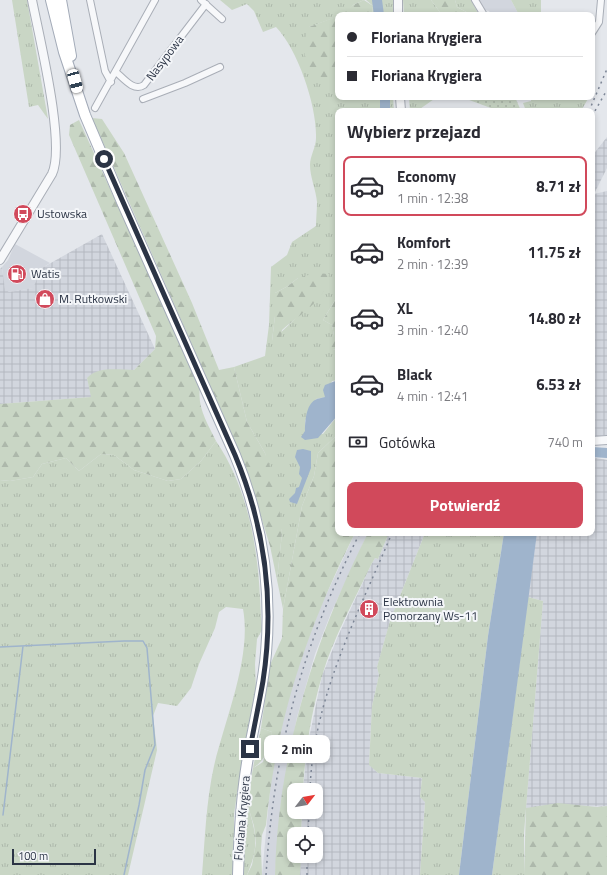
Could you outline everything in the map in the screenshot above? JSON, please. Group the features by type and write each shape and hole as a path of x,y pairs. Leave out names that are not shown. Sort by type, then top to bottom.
{"main road":[{"name":"Floriana Krygiera","path":"52,0 61,42 85,115 122,202 227,437 246,482 257,520 264,559 268,598 266,652 263,681 243,792 238,875"},
{"name":"Floriana Krygiera","path":"61,0 75,81"}],"street":[{"path":"0,260 54,171 56,158 54,122 32,0"},
{"path":"90,0 105,70 111,82"},
{"path":"95,108 111,82 155,0"},
{"path":"398,0 398,12"},
{"path":"475,0 482,12"},
{"path":"595,28 599,22 601,0"},
{"path":"203,2 222,18"},
{"name":"Nasypowa","path":"116,72 134,86 139,87 144,85 203,2"},
{"path":"143,99 185,83 220,67"},
{"path":"595,441 607,440"}],"shaded area":[{"path":"479,0 511,0 517,12 490,12 485,10"},
{"path":"607,137 607,168 595,192 595,152"},
{"path":"607,191 607,435 596,436 595,194"},
{"path":"102,234 155,349 134,370 104,370 87,378 92,397 0,404 0,269 2,267 5,289 9,292 33,288 42,268"},
{"path":"15,244 50,263 42,268 34,288 9,292 5,290 2,267 8,260"},
{"path":"595,458 607,460 607,806 526,808 543,601 528,597 537,536 595,536"},
{"path":"354,536 367,536 331,613 315,654 297,717 281,803 275,875 262,875 271,779 279,736 290,692 320,608"},
{"path":"388,536 424,536 390,621 377,667 379,675 372,706 369,764 378,773 422,778 420,797 425,801 420,875 300,875 301,863 323,863 323,827 301,827 302,819 323,819 323,783 304,783 307,748 322,676 338,636 375,558 378,559"}],"green space":[{"path":"12,0 27,0 48,119 38,105 29,107"},
{"path":"220,0 364,0 353,5 347,12 335,12 335,18 309,27 333,79 335,79 335,100 393,100 394,108 335,108 335,300 323,320 332,325 334,336 333,350 335,349 335,380 332,381 325,397 316,399 305,421 305,431 323,434 335,419 335,437 318,453 314,476 302,506 283,609 277,580 282,533 265,453 247,422 234,367 265,356 269,325 271,267 287,255 292,242 316,226 317,202 310,165 316,138 310,95 299,64 292,50 276,27 263,32 254,11 247,4 232,10","holes":["298,278 297,317 272,341 275,316 275,293 288,286"]},
{"path":"364,0 373,6 372,12 345,12 353,5"},
{"path":"366,0 394,0 393,12 372,12 373,6"},
{"path":"403,0 431,0 440,12 404,12"},
{"path":"431,0 455,0 457,7 466,12 440,12"},
{"path":"455,0 471,0 477,12 466,12 457,7"},
{"path":"511,0 541,0 541,12 517,12"},
{"path":"335,17 335,80 314,79 306,60 304,48 306,34 309,27"},
{"path":"409,100 433,100 421,108 410,108"},
{"path":"469,100 516,100 520,108 491,108"},
{"path":"587,100 583,108 525,108 523,103 531,101"},
{"path":"92,118 102,119 124,153 192,303 219,370 234,367 247,422 265,453 277,487 282,533 277,580 270,546 245,465"},
{"path":"79,120 200,388 199,395 202,409 216,441 201,461 181,479 168,481 134,470 114,455 101,454 79,471 66,458 42,464 33,477 10,481 0,480 0,404 91,397 87,378 92,374 103,370 134,370 155,349 156,336 69,135 70,125"},
{"path":"315,273 329,274 327,283 318,299 312,306 282,330 280,341 272,341 275,316 275,293 288,286 298,278"},
{"path":"335,300 335,349 333,350 328,346 334,336 332,325 323,320"},
{"path":"335,437 335,536 354,536 322,604 286,710 271,785 266,825 262,835 262,875 247,875 252,865 256,843 254,826 247,803 253,768 263,762 272,732 261,728 270,665 282,638 283,609 302,506 314,476 318,453"},
{"path":"216,441 232,469 244,499 252,530 258,570 262,630 257,639 255,664 256,690 244,748 234,814 234,875 202,875 206,820 211,780 236,688 244,647 245,628 243,609 226,607 219,612 215,628 199,664 191,688 177,706 158,703 153,716 157,750 128,875 0,875 0,480 10,481 33,477 42,464 66,458 79,471 101,454 114,455 134,470 168,481 181,479 201,461"},
{"path":"367,536 388,536 378,559 375,558 351,606 327,662 318,690 312,718 305,761 303,783 287,783 287,819 302,819 301,827 287,827 287,863 301,863 300,875 275,875 283,786 292,742 302,699 331,615"},
{"path":"424,536 504,536 488,636 459,875 420,875 425,802 420,797 422,778 378,773 369,765 372,706 379,675 377,667 390,621"},
{"path":"528,597 543,601 524,833 524,875 492,875"},
{"path":"261,728 272,732 271,738 267,753 258,765 253,768"},
{"path":"247,803 253,823 255,847 254,855 247,875 243,875"},
{"path":"558,803 597,807 607,806 607,875 524,875 526,808"}],"water":[{"path":"335,381 335,418 318,438 305,440 301,437 305,431 308,410 312,402 316,399 325,397 323,390 325,385"},
{"path":"303,449 311,451 311,468 297,504 290,502 289,499 295,493 296,488 299,487 302,478 299,474 300,467 295,457 297,450"},
{"path":"504,536 537,536 492,875 459,875 488,636"}],"waterway":[{"path":"377,0 379,12"},
{"path":"385,100 385,108"},
{"path":"595,452 607,453"},
{"path":"0,647 143,641 147,648 155,745 145,770 124,875"},
{"path":"3,815 23,646"}],"railway":[{"path":"595,97 607,69"},
{"path":"595,111 607,90"},
{"path":"590,108 594,100"},
{"path":"266,875 276,784 294,699 322,616 359,536"},
{"path":"311,783 313,756 319,723 328,691 351,627 391,536"},
{"path":"308,827 309,819"},
{"path":"307,863 307,875"}],"place":[{"name":"Ustowska","path":"23,214"},
{"name":"Watis","path":"17,274"},
{"name":"M. Rutkowski","path":"45,299"},
{"name":"Elektrownia Pomorzany Ws-11","path":"369,609"}],"route":[{"path":"104,159 235,455 246,482 257,520 266,572 268,623 263,681 250,749"}]}
